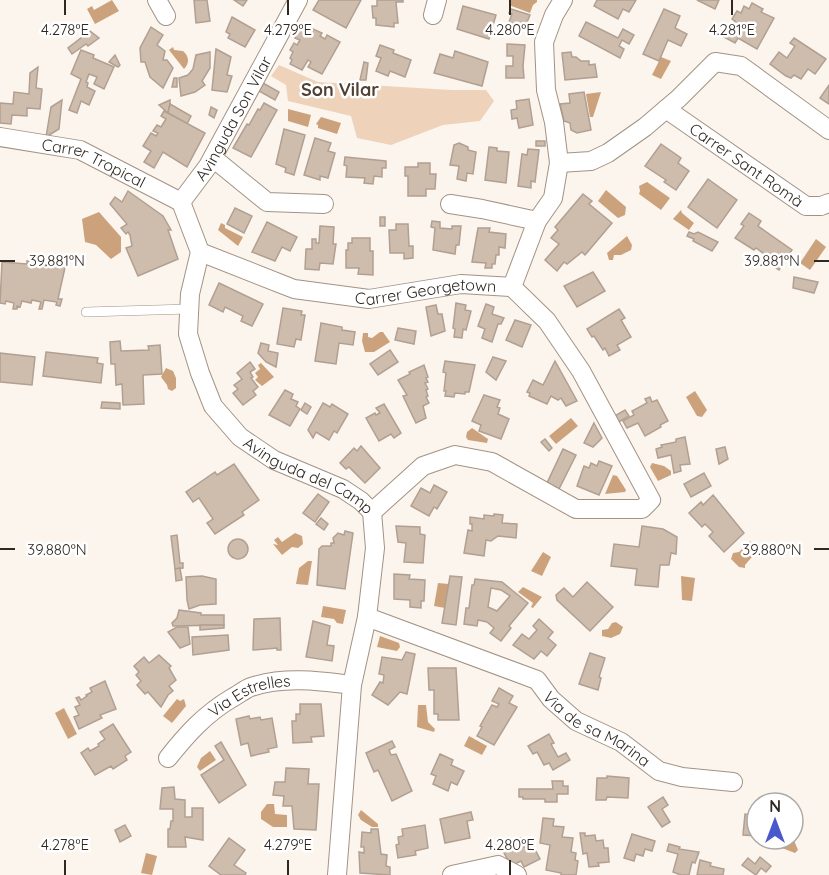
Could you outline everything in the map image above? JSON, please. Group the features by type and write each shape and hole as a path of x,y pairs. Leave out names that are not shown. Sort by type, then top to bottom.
{"street":[{"path":"157,0 166,16"},
{"name":"Avinguda Son Vilar","path":"181,202 213,158 298,0"},
{"path":"512,287 537,221 552,198 559,163 554,122 546,90 544,42 554,15 563,0"},
{"path":"559,163 591,161 608,153 645,127 716,62 741,66 829,130"},
{"name":"Carrer Sant Romà","path":"666,109 806,206 821,206 829,203"},
{"name":"Carrer Tropical","path":"0,137 80,150 181,202"},
{"path":"213,158 267,202 324,204"},
{"path":"181,202 200,252"},
{"path":"450,204 537,221"},
{"name":"Carrer Georgetown","path":"200,252 294,289 369,299 461,284 512,287 547,321 581,371 651,500 642,509 576,509 492,462 455,455 423,466 372,512"},
{"name":"Avinguda del Camp","path":"200,252 190,294 188,334 213,406 240,437 274,460 343,489 372,512 375,548 367,616 352,685 337,875"},
{"name":"Via de sa Marina","path":"367,616 537,680 551,699 576,721 621,742 659,771 682,777 733,782"},
{"name":"Via Estrelles","path":"168,758 191,729 212,711 250,687 286,681 316,680 352,685"},
{"path":"452,875 498,865 517,875"}],"lane":[{"path":"86,312 189,309"}],"shaded area":[{"path":"112,0 119,11 95,24 87,9 92,6 94,10"},
{"path":"509,0 537,0 537,2 530,13 509,5"},
{"path":"173,47 174,50 183,51 187,55 188,62 184,69 169,50"},
{"path":"661,57 671,61 661,79 652,75"},
{"path":"279,65 318,82 486,90 494,101 480,121 443,125 391,145 357,138 351,116 288,101 286,85 271,76"},
{"path":"601,92 593,117 590,117 586,94"},
{"path":"288,109 311,115 308,127 288,121"},
{"path":"321,117 341,123 337,134 318,128 316,124"},
{"path":"647,182 670,198 661,210 639,194 639,186"},
{"path":"606,190 626,207 625,215 618,218 598,201"},
{"path":"681,210 694,223 689,230 673,219"},
{"path":"99,212 121,237 121,252 111,259 96,245 85,242 82,219"},
{"path":"221,223 225,225 225,228 243,237 238,246 218,230"},
{"path":"627,236 632,245 631,250 621,255 614,255 613,260 609,260 607,253"},
{"path":"816,239 826,247 810,270 800,263"},
{"path":"383,332 390,342 374,352 365,352 362,341 363,333 368,333 368,337 372,338"},
{"path":"261,363 274,377 262,386 255,380 258,377 255,373 260,369 258,365"},
{"path":"166,368 173,371 176,378 176,388 172,391 168,389 161,377"},
{"path":"695,391 707,410 702,417 697,416 686,397"},
{"path":"571,418 578,426 556,444 549,436"},
{"path":"472,428 488,439 487,443 468,440 467,432"},
{"path":"652,463 664,466 671,471 671,475 658,481 650,467"},
{"path":"613,475 617,476 625,492 605,494"},
{"path":"295,533 302,536 303,544 298,548 292,547 282,555 273,544 278,545 274,540 278,537 282,542"},
{"path":"750,541 758,550 745,568 739,567 731,559 733,553 739,552"},
{"path":"543,552 551,557 542,576 531,571"},
{"path":"308,561 312,561 308,585 296,584 299,568"},
{"path":"681,576 695,578 692,601 682,600"},
{"path":"438,583 449,584 445,608 434,606"},
{"path":"523,587 542,597 533,608 531,607 533,603 518,592"},
{"path":"323,606 346,610 343,624 337,623 334,619 321,617"},
{"path":"616,622 623,627 620,634 611,638 602,636 602,630 608,629 612,623"},
{"path":"380,636 399,643 400,647 397,651 377,647"},
{"path":"177,699 180,701 184,699 186,706 172,723 163,716"},
{"path":"418,705 426,705 428,722 435,729 434,732 417,727"},
{"path":"64,708 77,734 68,739 55,713"},
{"path":"469,736 487,746 482,755 464,746"},
{"path":"210,751 216,760 200,771 197,767 201,758"},
{"path":"267,804 274,804 275,814 287,815 287,827 273,827 261,819 261,812"},
{"path":"361,810 378,824 378,827 372,827 361,820 358,815"},
{"path":"146,853 157,856 152,875 141,873"}],"building":[{"path":"194,0 207,0 210,21 196,23"},
{"path":"234,0 247,0 243,6"},
{"path":"319,0 361,0 346,28 313,10"},
{"path":"377,0 403,0 403,2 396,2 398,23 394,23 394,27 376,25 372,6 377,6"},
{"path":"597,0 636,0 629,12 623,9 618,19 594,6"},
{"path":"697,0 719,0 715,9"},
{"path":"752,3 763,9 761,12 774,18 757,49 738,38 735,43 724,37 735,21 732,19 737,11 741,13 744,6 749,9"},
{"path":"463,6 496,15 489,39 457,29"},
{"path":"511,9 530,15 525,27 509,22"},
{"path":"664,9 680,16 675,28 687,34 681,46 668,40 659,61 643,54"},
{"path":"232,17 255,30 245,47 228,38 230,34 226,32"},
{"path":"586,22 618,38 623,29 634,35 629,44 622,40 619,46 624,49 620,58 579,36"},
{"path":"302,24 322,33 320,36 325,39 327,35 340,42 322,74 308,67 311,62 308,60 302,70 290,64 293,52 290,50 294,43 297,45 300,40 295,38"},
{"path":"151,27 163,35 157,45 165,51 163,60 167,60 173,68 163,88 150,77 145,62 141,62 140,48"},
{"path":"90,31 99,38 72,54 68,48"},
{"path":"794,38 826,59 815,74 808,69 801,79 794,75 791,78 770,64 779,52 787,58 795,46 790,43"},
{"path":"507,44 525,45 524,78 506,78 506,66 513,66 513,56 507,56"},
{"path":"380,45 411,60 405,77 390,71 388,76 376,71 381,58 376,56"},
{"path":"216,49 231,57 227,75 232,76 227,92 212,90"},
{"path":"81,50 114,67 104,89 94,84 97,77 89,74 87,87 95,91 89,105 81,101 77,113 69,110 81,79 71,74"},
{"path":"455,51 488,62 482,86 434,73 440,54 453,58"},
{"path":"210,52 210,68 202,81 205,85 195,92 181,96 179,78 188,75 193,69 196,55"},
{"path":"571,52 572,57 581,61 589,61 589,65 595,64 597,77 565,80 562,53"},
{"path":"115,55 120,65 118,67 109,62"},
{"path":"364,62 368,63 366,80 360,80"},
{"path":"38,67 36,88 42,89 40,109 27,108 27,116 12,115 11,124 0,123 0,103 13,104 14,92 29,94 30,73"},
{"path":"174,78 177,78 177,87 172,87"},
{"path":"263,83 279,92 275,100 259,91"},
{"path":"829,85 829,104 820,98"},
{"path":"584,92 591,130 577,133 571,130 570,123 564,121 560,104 570,103 569,94"},
{"path":"529,99 533,125 519,128 517,118 512,119 511,110 517,109 516,101"},
{"path":"62,100 59,129 46,137 51,107"},
{"path":"170,100 170,104 168,113 159,105"},
{"path":"264,103 277,110 251,157 233,148 247,124 249,125"},
{"path":"170,104 191,116 187,124 168,113"},
{"path":"211,107 217,110 214,118 209,115"},
{"path":"164,111 205,133 187,167 163,152 154,168 144,162 151,151 143,146 151,133 156,136 158,133 153,131 157,125 161,127 166,119 161,116"},
{"path":"284,129 305,135 294,175 285,172 286,168 276,164"},
{"path":"315,138 331,143 328,151 335,153 328,178 320,176 320,180 304,175"},
{"path":"536,141 545,141 545,146 536,146"},
{"path":"459,143 468,147 468,150 476,152 473,174 467,173 466,181 457,179 459,166 450,165 454,145"},
{"path":"661,144 681,158 678,163 689,171 676,190 645,166"},
{"path":"489,147 497,148 497,151 509,152 506,183 485,180"},
{"path":"528,149 539,150 535,182 531,181 531,188 518,186 522,154 527,155"},
{"path":"345,157 386,161 386,168 382,168 382,177 374,176 373,184 364,183 365,178 346,177"},
{"path":"418,163 430,163 430,174 436,174 435,189 426,189 426,196 408,196 408,176 405,176 405,167 418,167"},
{"path":"708,179 737,200 717,228 688,207"},
{"path":"128,191 163,216 171,230 168,230 178,259 138,276 126,248 132,246 130,235 121,228 127,224 110,204 115,197 122,202"},
{"path":"583,194 592,201 589,204 612,223 585,255 582,252 567,264 564,262 557,271 545,260 559,244 551,238 558,230 555,227"},
{"path":"235,208 252,216 244,233 227,224"},
{"path":"749,213 761,221 758,226 792,250 779,270 767,262 770,258 735,238 744,226 741,224"},
{"path":"380,217 385,217 385,226 380,226"},
{"path":"432,221 440,222 440,228 452,229 452,226 461,226 459,245 456,245 455,254 433,250 435,228 431,227"},
{"path":"267,222 297,237 290,251 282,247 275,261 252,252"},
{"path":"396,224 408,224 409,246 413,246 413,258 404,259 404,253 390,253 389,230 396,230"},
{"path":"320,226 334,227 333,244 336,244 333,264 320,263 319,270 305,269 306,249 312,249 312,239 316,239 316,243 319,243"},
{"path":"478,228 490,228 489,232 506,234 505,248 499,247 499,255 496,255 492,268 485,268 486,263 472,262"},
{"path":"689,232 694,234 698,232 718,242 712,251 693,241 694,239 687,236"},
{"path":"352,238 370,238 370,251 373,251 373,275 358,274 359,268 346,268 346,250 348,250 348,243 352,243"},
{"path":"53,260 66,263 58,299 62,299 60,306 56,305 57,302 44,300 42,309 39,309 41,302 32,300 31,303 22,301 20,307 13,309 14,303 6,301 5,304 0,303 2,262 27,264 27,261 40,264 40,261 53,264"},
{"path":"593,272 605,291 577,307 564,286"},
{"path":"794,277 818,282 814,293 793,288"},
{"path":"219,283 263,304 252,326 241,321 243,316 225,307 223,312 209,305"},
{"path":"456,303 466,305 465,310 471,311 466,330 463,329 462,338 454,337"},
{"path":"486,304 494,307 492,314 504,318 501,324 498,324 492,342 482,338 485,329 478,326"},
{"path":"436,305 438,314 442,314 445,331 431,336 426,307"},
{"path":"283,308 302,311 301,315 305,315 301,340 296,339 294,347 277,344"},
{"path":"619,309 625,318 621,320 631,337 617,345 620,350 609,356 605,348 603,350 587,329"},
{"path":"515,320 531,325 522,347 506,340"},
{"path":"321,323 355,332 353,345 339,343 336,364 315,361"},
{"path":"398,328 416,331 414,344 395,340"},
{"path":"120,341 121,351 149,350 148,346 160,345 162,374 143,375 144,404 123,405 122,384 116,385 115,364 111,364 110,342"},
{"path":"261,343 269,345 268,351 278,353 276,367 266,362 258,353"},
{"path":"390,350 398,362 378,375 370,364"},
{"path":"46,352 98,358 97,363 103,364 101,383 43,376"},
{"path":"0,353 35,357 32,385 0,382"},
{"path":"493,357 506,361 496,380 486,372"},
{"path":"445,361 475,365 469,392 455,393 454,397 445,396 446,373 443,372"},
{"path":"555,361 577,401 566,406 561,398 558,400 551,396 547,404 529,396 530,393 527,392 533,380 543,385"},
{"path":"250,362 255,369 250,372 253,377 251,378 258,387 253,391 256,395 243,405 233,393 238,389 234,385 242,379 237,373"},
{"path":"424,365 428,377 426,378 428,382 425,383 429,403 423,406 426,418 416,423 403,396 407,395 398,380"},
{"path":"285,390 293,394 291,399 298,402 296,406 300,409 290,426 269,415"},
{"path":"484,395 500,400 497,407 500,408 498,414 509,419 501,439 479,431 481,425 472,421"},
{"path":"650,397 652,402 657,400 668,421 645,436 638,423 627,428 623,421 634,415 632,411 647,403 645,399"},
{"path":"102,402 120,403 120,409 101,408"},
{"path":"305,403 311,407 307,414 301,410"},
{"path":"323,403 330,407 332,404 348,414 337,433 334,431 329,440 316,432 313,438 308,430"},
{"path":"384,404 401,433 394,438 391,434 379,441 366,418 380,413 376,408"},
{"path":"625,410 629,416 617,423 613,417"},
{"path":"594,423 602,438 593,447 584,443"},
{"path":"685,437 690,464 680,465 681,471 674,473 671,455 658,458 656,449"},
{"path":"545,439 552,448 549,451 541,442"},
{"path":"361,446 380,468 365,483 349,467 346,469 340,463 354,448 357,451"},
{"path":"725,447 728,459 719,464 716,449"},
{"path":"563,449 576,455 559,489 547,483"},
{"path":"599,461 612,466 599,495 577,486 584,466 589,468 591,463 597,466"},
{"path":"234,464 259,500 242,512 244,515 215,534 207,523 213,519 199,498 193,502 186,492 215,472 217,475"},
{"path":"704,473 711,486 691,497 684,484"},
{"path":"434,485 447,492 437,509 434,507 429,516 411,506 421,488 430,493"},
{"path":"318,494 329,502 315,522 303,513"},
{"path":"713,495 744,533 724,552 709,536 713,532 705,524 702,527 689,513 701,502 703,505"},
{"path":"494,514 503,515 502,523 517,524 516,538 498,536 491,541 486,540 484,556 464,553 468,530 472,531 470,517 484,519 484,515 494,516"},
{"path":"321,518 328,524 324,530 316,524"},
{"path":"396,526 420,527 420,534 425,535 423,563 404,562 406,543 398,542"},
{"path":"642,526 663,529 677,537 676,554 671,553 669,565 660,565 658,587 635,585 637,569 611,566 614,544 639,547"},
{"path":"345,531 353,533 345,589 317,585 319,549 322,546 331,546 331,543 334,543 333,538 338,533 344,535"},
{"path":"177,535 180,563 183,563 183,568 175,569 171,536"},
{"path":"238,539 245,542 248,549 245,556 238,559 231,556 228,549 231,542"},
{"path":"180,568 182,580 176,581 175,569"},
{"path":"394,574 410,575 409,579 425,580 424,601 421,601 421,608 410,607 410,600 394,599"},
{"path":"202,576 216,579 216,604 200,605 189,609 186,577"},
{"path":"450,576 462,577 456,625 442,623"},
{"path":"475,579 502,582 528,603 509,626 511,628 501,641 490,633 494,628 487,622 478,620 477,626 464,624 466,608 469,608 472,585","holes":["491,588 501,590 510,596 497,611 488,607"]},
{"path":"587,582 613,607 590,631 557,600 556,595 564,588 573,597"},
{"path":"179,610 201,613 201,615 224,615 224,625 173,626 172,623 177,618"},
{"path":"280,618 281,650 277,648 253,650 254,619"},
{"path":"539,619 553,632 548,638 556,645 547,656 541,651 534,659 513,645 522,634 529,639 537,630 533,626"},
{"path":"313,621 330,626 327,645 334,646 332,661 306,657"},
{"path":"200,625 224,625 224,628 200,630"},
{"path":"177,627 188,627 190,644 180,648 168,632"},
{"path":"228,635 229,650 193,655 192,637"},
{"path":"406,652 415,654 407,694 400,692 388,705 372,695 380,682 383,683 384,675 379,674 382,657 402,660"},
{"path":"590,653 605,658 599,677 601,678 598,690 579,684"},
{"path":"159,655 171,666 169,668 176,680 169,686 173,691 161,707 148,692 145,694 137,685 141,681 136,675 139,672 134,666 144,657 149,663"},
{"path":"428,668 456,668 459,720 438,720 438,714 434,714 434,690 429,690"},
{"path":"105,681 116,709 100,715 102,718 79,729 74,717 79,715 75,707 80,705 76,698 79,697 81,700 92,692 90,688"},
{"path":"499,688 513,696 509,703 517,707 494,745 477,736 492,705 497,707 499,704 492,701"},
{"path":"300,704 321,704 324,736 311,737 312,742 293,743 292,721 296,721 296,714 300,714"},
{"path":"249,716 250,719 260,717 261,720 272,718 277,747 268,749 269,752 251,756 248,743 241,745 236,719"},
{"path":"113,724 131,752 125,756 127,760 113,769 111,766 95,775 81,753 88,748 90,751 99,746 98,744 105,739 100,732"},
{"path":"549,734 558,757 566,753 570,760 553,770 549,763 544,765 537,752 533,754 528,746"},
{"path":"392,741 395,747 389,750 391,755 396,754 412,791 392,801 378,770 374,772 366,753"},
{"path":"221,742 246,785 219,803 201,775 224,760 215,746"},
{"path":"440,754 453,760 451,765 464,771 457,785 451,782 448,791 433,784 436,776 431,774"},
{"path":"286,768 309,769 308,784 319,784 316,830 294,829 292,806 283,806 284,796 273,795 275,782 285,782"},
{"path":"607,776 629,778 628,798 607,797 606,800 596,800 597,778 607,778"},
{"path":"552,781 563,781 563,786 568,786 568,794 557,794 557,802 519,797 519,789 553,789"},
{"path":"174,787 175,799 185,800 185,817 192,817 192,808 203,808 203,840 185,837 186,847 168,847 168,829 173,821 173,809 160,809 162,788"},
{"path":"663,797 668,805 662,809 670,822 662,827 648,807"},
{"path":"471,812 473,820 467,821 470,838 445,843 440,819"},
{"path":"543,818 554,819 553,826 564,827 562,837 573,838 571,852 576,853 575,860 578,861 576,875 561,875 561,873 546,870 550,845 540,843"},
{"path":"125,825 131,836 120,842 115,830"},
{"path":"425,825 428,848 415,851 416,855 398,858 396,845 399,844 398,837 403,836 402,829"},
{"path":"371,829 378,829 381,854 387,855 386,866 390,867 390,875 360,873 359,852 364,853 364,847 361,847 362,832 371,833"},
{"path":"580,833 585,833 585,836 595,835 596,841 603,840 604,848 608,848 609,862 589,867 587,853 583,854"},
{"path":"632,834 655,841 652,851 645,849 643,856 636,854 634,861 624,858"},
{"path":"229,838 245,850 234,865 246,873 245,875 221,875 209,866"},
{"path":"520,838 524,847 532,844 540,859 524,867 521,861 511,866 502,849"},
{"path":"669,844 680,847 679,849 699,852 695,863 692,862 689,875 673,872 678,854 667,851"},
{"path":"760,857 771,866 766,872 761,868 756,875 742,865 748,858 755,864"},
{"path":"700,860 711,863 710,866 724,869 723,875 697,875"}],"district":[{"name":"Son Vilar","path":"340,89"}]}
